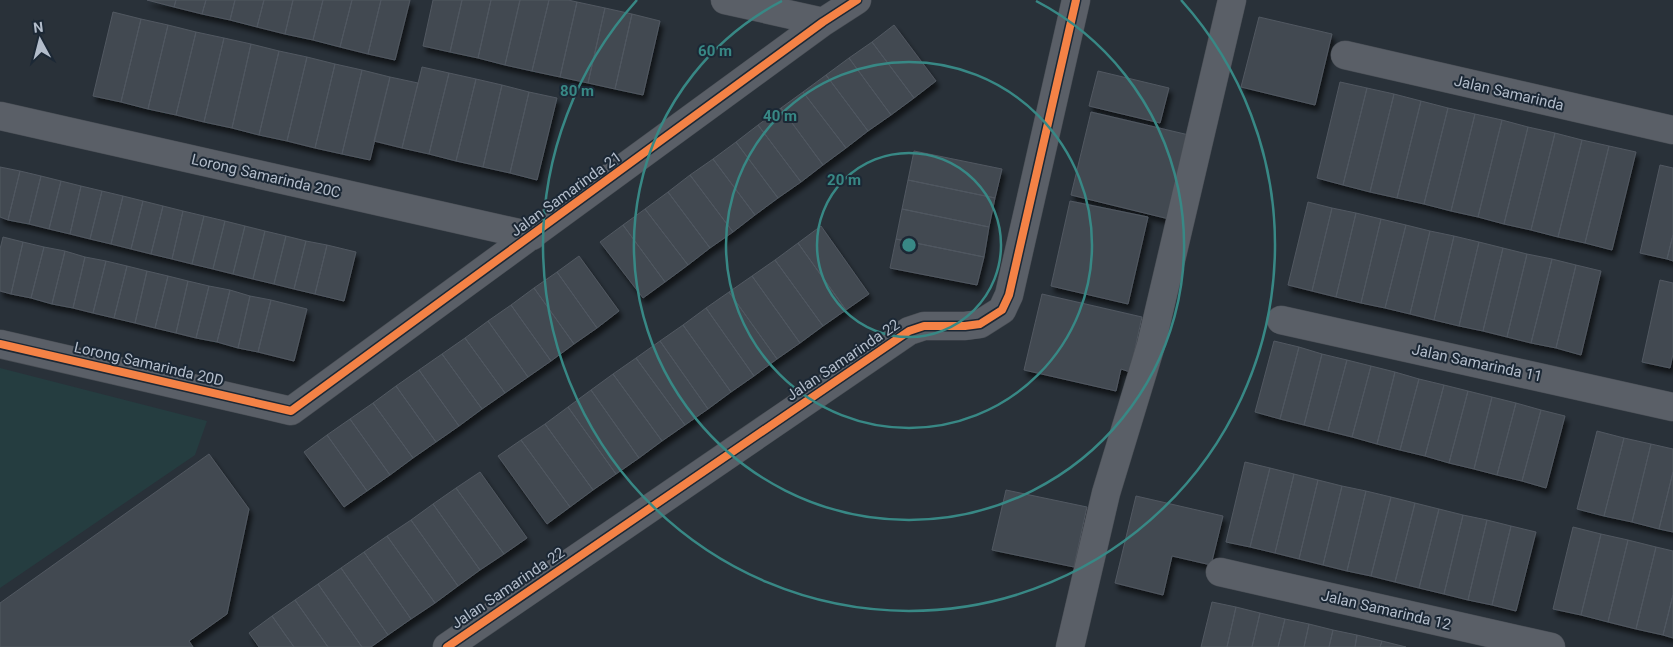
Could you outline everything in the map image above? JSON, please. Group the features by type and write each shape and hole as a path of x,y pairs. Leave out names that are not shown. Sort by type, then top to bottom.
{"street":[{"path":"725,0 824,22"},
{"name":"Jalan Samarinda 21","path":"291,412 824,22 857,0"},
{"name":"Jalan Samarinda 22","path":"447,647 909,330 924,326 980,324 1002,310 1010,295 1076,0"},
{"path":"1070,647 1106,493 1150,345 1232,0"},
{"name":"Jalan Samarinda","path":"1345,55 1673,130"},
{"name":"Lorong Samarinda 20C","path":"0,116 532,236"},
{"name":"Jalan Samarinda 11","path":"1281,320 1673,407"},
{"name":"Lorong Samarinda 20D","path":"0,344 291,412"},
{"name":"Jalan Samarinda 12","path":"1220,572 1551,647"}],"green space":[{"path":"0,368 207,421 195,455 0,588"}],"building":[{"path":"147,0 176,0 174,7"},
{"path":"176,0 206,0 202,14 174,7"},
{"path":"206,0 235,0 230,20 202,14"},
{"path":"235,0 264,0 257,27 230,20"},
{"path":"264,0 293,0 285,34 257,27"},
{"path":"293,0 323,0 313,40 285,34"},
{"path":"323,0 352,0 340,47 313,40"},
{"path":"352,0 381,0 368,54 340,47"},
{"path":"381,0 410,0 395,60 368,54"},
{"path":"433,0 462,0 450,52 423,46"},
{"path":"462,0 491,0 478,58 450,52"},
{"path":"491,0 520,0 505,65 478,58"},
{"path":"520,0 549,0 532,71 505,65"},
{"path":"549,0 577,2 560,77 532,71"},
{"path":"577,2 605,8 588,83 560,77"},
{"path":"605,8 632,14 615,89 588,83"},
{"path":"113,12 141,19 121,102 93,96"},
{"path":"632,14 660,21 643,95 615,89"},
{"path":"1259,17 1332,34 1315,105 1241,87"},
{"path":"141,19 168,25 148,109 121,102"},
{"path":"168,25 196,32 176,115 148,109"},
{"path":"894,25 936,81 914,98 872,42"},
{"path":"196,32 224,38 204,122 176,115"},
{"path":"224,38 251,44 232,128 204,122"},
{"path":"872,42 914,98 891,115 849,58"},
{"path":"251,44 279,51 259,135 232,128"},
{"path":"279,51 307,57 287,141 259,135"},
{"path":"307,57 335,64 315,148 287,141"},
{"path":"849,58 891,115 868,131 826,75"},
{"path":"335,64 362,70 342,154 315,148"},
{"path":"422,67 449,73 429,154 402,148"},
{"path":"362,70 390,77 370,160 342,154"},
{"path":"1098,71 1169,88 1160,123 1089,106"},
{"path":"449,73 476,79 456,161 429,154"},
{"path":"826,75 868,131 846,148 803,92"},
{"path":"390,77 418,83 402,148 374,141"},
{"path":"476,79 502,85 483,167 456,161"},
{"path":"1340,82 1367,88 1343,185 1317,178"},
{"path":"502,85 529,92 510,173 483,167"},
{"path":"1367,88 1394,94 1370,192 1343,185"},
{"path":"529,92 557,98 537,180 510,173"},
{"path":"803,92 846,148 823,165 781,108"},
{"path":"1394,94 1421,101 1397,198 1370,192"},
{"path":"1421,101 1448,108 1424,204 1397,198"},
{"path":"781,108 823,165 801,182 758,125"},
{"path":"1448,108 1475,114 1451,211 1424,204"},
{"path":"1091,112 1189,135 1169,219 1071,195"},
{"path":"1475,114 1502,120 1478,217 1451,211"},
{"path":"1502,120 1528,127 1504,224 1478,217"},
{"path":"758,125 801,182 778,198 736,142"},
{"path":"1528,127 1555,133 1531,230 1504,224"},
{"path":"1555,133 1582,140 1558,237 1531,230"},
{"path":"1582,140 1609,146 1585,243 1558,237"},
{"path":"736,142 778,198 755,215 713,159"},
{"path":"1609,146 1636,152 1612,250 1585,243"},
{"path":"914,151 1002,169 995,198 908,180"},
{"path":"713,159 755,215 733,232 690,175"},
{"path":"1660,165 1673,168 1673,235 1667,259 1640,253"},
{"path":"0,167 20,171 8,220 0,217"},
{"path":"20,171 41,176 29,224 8,220"},
{"path":"690,175 733,232 710,248 668,192"},
{"path":"41,176 61,181 49,229 29,224"},
{"path":"908,180 995,198 989,227 902,209"},
{"path":"61,181 81,186 70,234 49,229"},
{"path":"81,186 102,191 90,239 70,234"},
{"path":"102,191 123,196 111,244 90,239"},
{"path":"668,192 710,248 688,265 645,209"},
{"path":"123,196 143,201 131,249 111,244"},
{"path":"143,201 163,206 151,254 131,249"},
{"path":"1070,201 1148,217 1128,304 1051,286"},
{"path":"1308,202 1332,208 1312,291 1288,285"},
{"path":"163,206 183,211 172,259 151,254"},
{"path":"1332,208 1356,213 1336,297 1312,291"},
{"path":"645,209 688,265 665,282 623,225"},
{"path":"902,209 989,227 984,257 896,239"},
{"path":"183,211 204,216 192,264 172,259"},
{"path":"1356,213 1381,219 1361,303 1336,297"},
{"path":"204,216 225,221 213,269 192,264"},
{"path":"1381,219 1406,225 1385,308 1361,303"},
{"path":"225,221 245,226 233,274 213,269"},
{"path":"623,225 665,282 643,298 600,242"},
{"path":"1406,225 1430,231 1410,314 1385,308"},
{"path":"245,226 265,231 253,279 233,274"},
{"path":"821,226 869,294 846,310 798,243"},
{"path":"265,231 286,236 274,284 253,279"},
{"path":"1430,231 1454,236 1434,320 1410,314"},
{"path":"1673,235 1673,261 1667,259"},
{"path":"286,236 306,241 294,289 274,284"},
{"path":"1454,236 1479,242 1459,326 1434,320"},
{"path":"3,237 23,242 11,294 0,291 0,249"},
{"path":"896,239 984,257 977,285 890,268"},
{"path":"306,241 327,245 315,294 294,289"},
{"path":"23,242 44,247 31,298 11,294"},
{"path":"1479,242 1503,248 1483,331 1459,326"},
{"path":"798,243 846,310 823,326 775,260"},
{"path":"327,245 356,252 344,301 315,294"},
{"path":"44,247 65,251 52,304 31,298"},
{"path":"1503,248 1527,254 1507,337 1483,331"},
{"path":"65,251 85,257 73,308 52,304"},
{"path":"1527,254 1552,259 1531,343 1507,337"},
{"path":"579,256 619,311 597,328 557,272"},
{"path":"85,257 106,261 93,313 73,308"},
{"path":"1552,259 1576,265 1556,348 1531,343"},
{"path":"775,260 823,326 800,343 752,276"},
{"path":"106,261 127,266 114,318 93,313"},
{"path":"1576,265 1601,271 1581,355 1556,348"},
{"path":"127,266 147,271 135,323 114,318"},
{"path":"147,271 168,276 155,328 135,323"},
{"path":"557,272 597,328 574,344 534,288"},
{"path":"168,276 188,281 176,333 155,328"},
{"path":"752,276 800,343 777,359 729,292"},
{"path":"1660,280 1673,283 1673,354 1670,368 1642,362"},
{"path":"188,281 209,286 196,338 176,333"},
{"path":"209,286 230,290 217,342 196,338"},
{"path":"534,288 574,344 551,361 511,305"},
{"path":"230,290 250,296 238,348 217,342"},
{"path":"729,292 777,359 754,376 706,308"},
{"path":"1042,294 1142,317 1130,372 1121,369 1116,391 1024,370"},
{"path":"250,296 271,300 258,352 238,348"},
{"path":"271,300 307,309 294,361 258,352"},
{"path":"511,305 551,361 528,377 488,321"},
{"path":"706,308 754,376 731,392 683,325"},
{"path":"488,321 528,377 505,393 465,338"},
{"path":"683,325 731,392 708,409 660,341"},
{"path":"465,338 505,393 482,409 442,354"},
{"path":"660,341 708,409 685,425 636,358"},
{"path":"1274,341 1299,347 1280,419 1255,412"},
{"path":"1299,347 1322,354 1304,425 1280,419"},
{"path":"442,354 482,409 459,426 419,370"},
{"path":"1322,354 1347,360 1328,431 1304,425"},
{"path":"636,358 685,425 662,441 613,374"},
{"path":"1347,360 1371,366 1352,437 1328,431"},
{"path":"1371,366 1395,372 1377,444 1352,437"},
{"path":"419,370 459,426 436,442 396,386"},
{"path":"1395,372 1419,379 1400,450 1377,444"},
{"path":"613,374 662,441 639,458 591,390"},
{"path":"1419,379 1444,385 1425,456 1400,450"},
{"path":"1444,385 1468,391 1449,463 1425,456"},
{"path":"396,386 436,442 413,458 373,403"},
{"path":"591,390 639,458 616,474 568,407"},
{"path":"1468,391 1492,397 1474,469 1449,463"},
{"path":"1492,397 1516,403 1497,475 1474,469"},
{"path":"373,403 413,458 390,475 350,419"},
{"path":"1516,403 1541,410 1522,481 1497,475"},
{"path":"568,407 616,474 593,490 545,424"},
{"path":"1541,410 1565,416 1546,488 1522,481"},
{"path":"350,419 390,475 367,491 327,435"},
{"path":"545,424 593,490 570,507 521,440"},
{"path":"1597,431 1624,438 1604,516 1577,509"},
{"path":"327,435 367,491 344,507 304,452"},
{"path":"1624,438 1651,444 1632,522 1604,516"},
{"path":"521,440 570,507 547,524 498,456"},
{"path":"1651,444 1673,449 1673,472 1659,529 1632,522"},
{"path":"209,454 249,509 227,614 189,641 193,647 0,647 0,603"},
{"path":"1245,462 1270,468 1250,547 1226,542"},
{"path":"1270,468 1294,474 1275,553 1250,547"},
{"path":"480,472 527,538 504,554 456,488"},
{"path":"1673,472 1673,532 1659,529"},
{"path":"1294,474 1318,480 1299,559 1275,553"},
{"path":"1318,480 1342,486 1323,565 1299,559"},
{"path":"1342,486 1366,491 1347,571 1323,565"},
{"path":"456,488 504,554 480,570 433,504"},
{"path":"1006,490 1087,507 1074,567 992,550"},
{"path":"1366,491 1391,497 1371,576 1347,571"},
{"path":"1136,496 1223,516 1211,565 1172,556 1163,595 1115,583"},
{"path":"1391,497 1415,503 1395,582 1371,576"},
{"path":"1415,503 1439,509 1419,588 1395,582"},
{"path":"433,504 480,570 458,586 411,520"},
{"path":"1439,509 1463,515 1444,594 1419,588"},
{"path":"1463,515 1487,520 1468,600 1444,594"},
{"path":"411,520 458,586 435,603 387,536"},
{"path":"1487,520 1511,526 1492,605 1468,600"},
{"path":"1511,526 1536,532 1516,611 1492,605"},
{"path":"1573,527 1601,534 1581,615 1553,609"},
{"path":"1601,534 1628,540 1608,622 1581,615"},
{"path":"387,536 435,603 411,619 364,552"},
{"path":"1628,540 1656,547 1636,629 1608,622"},
{"path":"1656,547 1673,551 1673,595 1663,635 1636,629"},
{"path":"364,552 411,619 388,635 341,568"},
{"path":"341,568 388,635 371,647 362,647 318,584"},
{"path":"318,584 362,647 328,647 295,600"},
{"path":"1673,595 1673,638 1663,635"},
{"path":"295,600 328,647 294,647 272,616"},
{"path":"1212,602 1236,607 1227,647 1201,647"},
{"path":"1236,607 1260,613 1252,647 1227,647"},
{"path":"1260,613 1285,619 1278,647 1252,647"},
{"path":"272,616 294,647 259,647 249,633"},
{"path":"1285,619 1309,624 1304,647 1278,647"},
{"path":"1309,624 1333,630 1329,647 1304,647"},
{"path":"1333,630 1357,635 1355,647 1329,647"},
{"path":"1357,635 1382,641 1380,647 1355,647"},
{"path":"1382,641 1406,647 1380,647"}],"cycle path":[{"path":"0,344 291,411 823,22 857,0"},
{"path":"447,647 909,331 924,326 980,324 1002,310 1009,295 1076,0"}]}
